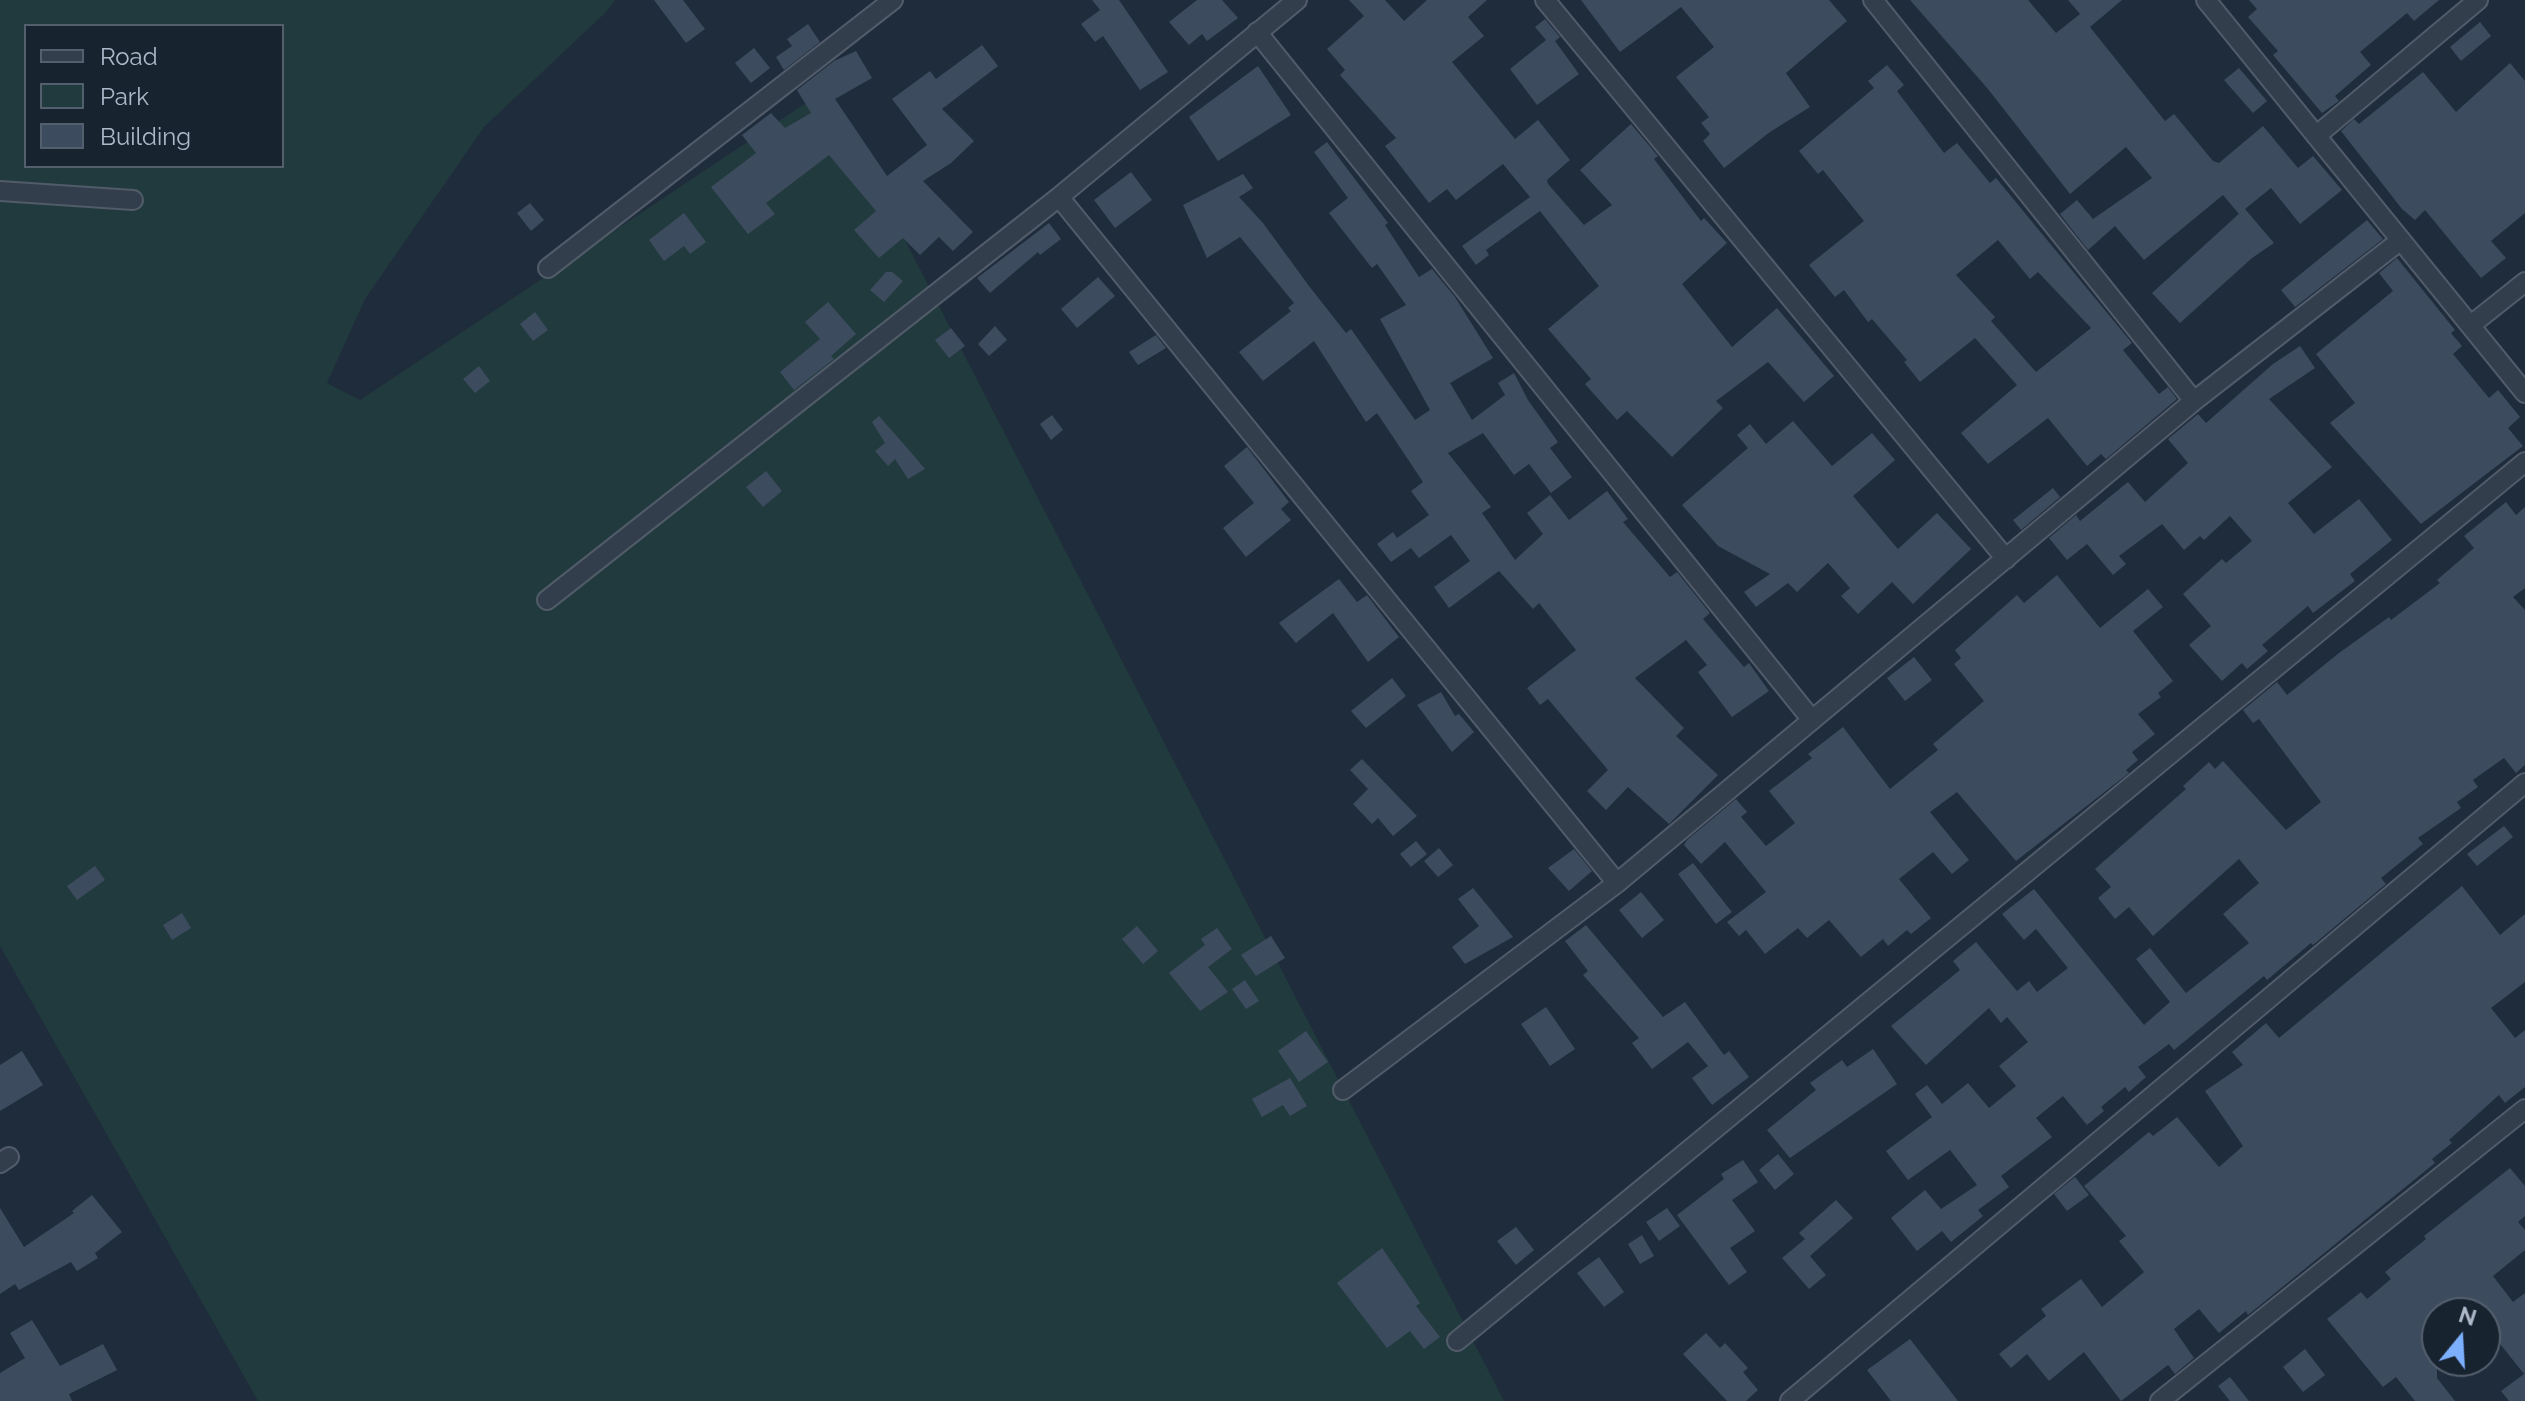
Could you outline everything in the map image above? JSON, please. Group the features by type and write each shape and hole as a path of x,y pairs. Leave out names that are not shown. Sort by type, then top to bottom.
{"street":[{"path":"548,268 893,0"},
{"path":"547,600 1059,197 1297,0"},
{"path":"1545,0 2006,559"},
{"path":"1873,0 2194,401"},
{"path":"2206,0 2525,393"},
{"path":"2316,136 2478,0"},
{"path":"1257,32 1812,720"},
{"path":"0,191 133,200"},
{"path":"1059,197 1617,883"},
{"path":"1343,1090 1617,883 2194,401 2401,240"},
{"path":"2471,325 2525,282"},
{"path":"1457,1341 2525,462"},
{"path":"1790,1401 2525,783"},
{"path":"2160,1401 2525,1109"}],"green space":[{"path":"0,0 615,0 484,127 365,299 327,383 360,400 827,89 1504,1401 258,1401 0,946"}],"building":[{"path":"654,0 683,0 705,29 686,43"},
{"path":"1092,0 1119,0 1168,72 1140,90 1103,36 1095,42 1081,24 1100,10"},
{"path":"1197,0 1222,0 1238,18 1207,41 1202,34 1189,45 1169,22"},
{"path":"1349,0 1385,0 1404,21 1427,0 1487,0 1468,17 1484,36 1452,62 1515,139 1538,120 1570,160 1547,180 1548,184 1584,225 1612,205 1580,170 1631,124 1658,156 1654,159 1701,221 1704,218 1727,243 1682,284 1732,347 1777,308 1834,376 1804,402 1768,362 1716,401 1723,408 1672,457 1627,411 1617,420 1585,384 1591,379 1548,329 1599,286 1540,211 1486,250 1489,255 1476,265 1462,246 1530,197 1503,164 1456,200 1447,189 1429,203 1385,146 1396,138 1340,75 1345,70 1327,49 1364,16"},
{"path":"1581,0 1829,0 1847,21 1786,73 1810,107 1770,132 1724,168 1703,141 1710,134 1701,123 1709,117 1676,77 1714,47 1681,7 1620,52"},
{"path":"1910,0 2028,0 2056,33 2080,14 2068,0 2122,0 2090,27 2165,121 2174,114 2213,161 2219,163 2263,126 2298,168 2313,156 2342,190 2300,224 2271,188 2245,209 2274,243 2252,258 2180,323 2152,293 2239,214 2223,195 2144,260 2115,226 2088,250 2060,214 2077,200 2093,219 2152,178 2126,147 2070,194 1988,89"},
{"path":"2249,0 2439,0 2414,21 2407,13 2360,52 2371,65 2335,96 2339,101 2322,113 2273,55 2278,51 2248,17 2257,9"},
{"path":"1545,19 1560,37 1555,41 1579,74 1537,105 1510,69 1546,40 1535,27"},
{"path":"2480,22 2491,36 2461,61 2450,47"},
{"path":"808,24 820,42 784,70 776,57 792,46 787,39"},
{"path":"982,45 998,66 942,109 974,141 951,163 923,181 973,232 953,251 939,237 920,255 903,238 879,258 854,230 876,211 829,155 766,203 775,214 748,234 711,187 756,153 742,135 771,113 785,128 811,113 797,90 834,61 856,51 872,78 835,99 887,176 927,145 892,99 930,71 936,79"},
{"path":"754,48 770,68 751,83 735,63"},
{"path":"2510,63 2525,81 2525,213 2491,241 2506,258 2481,278 2425,210 2415,220 2402,209 2341,131 2354,119 2359,124 2423,72 2456,112"},
{"path":"1887,65 1904,85 1897,91 1944,153 1957,143 1990,183 1996,178 2132,343 2123,350 2159,394 2168,387 2177,399 2106,459 2101,454 2087,466 2048,418 1988,464 1961,433 2017,385 1975,338 1920,382 1904,362 1907,360 1872,319 1868,322 1844,290 1835,297 1809,265 1864,221 1823,170 1818,174 1799,151 1874,88 1868,81","holes":["1998,240 2030,279 2038,272 2091,328 2036,372 1991,321 1995,317 1956,275"]},
{"path":"1258,66 1291,115 1218,161 1189,117"},
{"path":"2239,68 2267,101 2253,113 2224,80"},
{"path":"1327,142 1388,223 1385,225 1419,277 1432,269 1455,297 1493,358 1450,383 1472,420 1505,395 1498,383 1514,373 1528,400 1558,442 1550,448 1572,477 1551,493 1529,464 1514,475 1483,433 1448,453 1491,507 1482,513 1515,560 1543,534 1527,513 1550,495 1569,520 1607,491 1628,519 1623,522 1670,577 1677,572 1710,613 1703,619 1744,667 1749,663 1769,691 1732,717 1698,672 1707,665 1686,640 1635,678 1684,728 1676,736 1718,775 1669,824 1628,787 1606,810 1587,791 1608,770 1548,699 1540,705 1527,688 1576,650 1539,603 1533,609 1499,571 1449,608 1434,587 1470,561 1451,535 1419,558 1411,548 1391,562 1377,544 1393,532 1397,538 1429,515 1411,491 1423,482 1377,413 1366,422 1314,341 1263,381 1239,352 1291,311 1288,308 1294,303 1240,237 1207,258 1183,205 1243,174 1253,188 1239,197 1263,223 1346,333 1351,329 1415,420 1430,410 1380,319 1406,305 1377,264 1372,268 1329,213 1348,198 1314,152"},
{"path":"1131,172 1152,200 1115,228 1094,200"},
{"path":"530,203 544,220 531,231 517,213"},
{"path":"684,213 706,242 690,254 684,246 664,261 649,240"},
{"path":"2367,220 2383,239 2295,307 2281,290"},
{"path":"1049,223 1061,239 1040,255 1038,252 990,293 977,278"},
{"path":"2397,258 2455,330 2451,333 2462,346 2453,354 2489,398 2498,390 2520,417 2508,428 2523,446 2421,524 2330,423 2355,403 2316,354 2393,291 2379,273"},
{"path":"886,272 892,272 903,281 884,302 870,290"},
{"path":"1098,277 1115,296 1077,328 1061,309"},
{"path":"828,302 856,334 831,356 834,359 794,390 780,372 820,339 805,322"},
{"path":"535,312 548,330 533,341 520,324"},
{"path":"995,326 1007,340 989,356 978,344"},
{"path":"951,328 965,346 949,358 935,340"},
{"path":"1156,335 1166,348 1138,365 1129,352"},
{"path":"2300,346 2315,368 2269,399 2332,467 2288,503 2314,534 2359,499 2392,540 2350,574 2355,581 2313,613 2308,606 2262,645 2268,651 2247,669 2242,663 2222,681 2189,645 2211,626 2183,594 2222,559 2226,563 2252,541 2230,516 2204,540 2200,536 2184,550 2162,524 2119,556 2126,564 2113,575 2087,544 2067,560 2049,538 2076,515 2080,521 2128,482 2145,502 2188,463 2168,439 2198,414 2206,423 2273,364"},
{"path":"479,366 490,381 475,393 463,379"},
{"path":"1052,415 1063,430 1051,440 1040,424"},
{"path":"879,416 925,469 908,479 895,459 888,466 875,451 885,443 872,422"},
{"path":"1793,421 1832,466 1872,433 1895,460 1853,496 1898,549 1937,513 1971,549 1913,604 1892,582 1858,614 1841,596 1850,588 1828,563 1797,592 1788,583 1756,607 1744,592 1770,574 1718,546 1682,505 1748,448 1737,435 1750,424 1766,444"},
{"path":"1247,447 1289,502 1281,509 1291,520 1246,557 1223,528 1254,503 1224,466"},
{"path":"766,471 782,491 763,507 746,487"},
{"path":"2053,488 2060,497 2021,530 2013,520"},
{"path":"2506,502 2516,515 2525,507 2525,588 2513,597 2525,610 2525,765 2516,773 2504,758 2473,780 2478,787 2457,802 2461,808 2418,838 2423,844 2381,878 2386,884 2313,945 2311,943 2267,980 2264,976 2174,1050 2169,1044 2138,1067 2146,1077 2129,1092 2125,1087 2101,1107 2104,1111 2087,1125 2063,1096 2036,1118 2052,1137 2001,1176 2009,1187 1978,1210 1983,1216 1951,1242 1942,1231 1917,1251 1891,1218 1925,1190 1941,1209 1977,1185 1950,1150 1908,1180 1886,1151 1932,1117 1915,1094 1927,1085 1942,1104 1968,1083 1989,1108 2016,1086 1999,1066 2028,1042 2007,1017 2001,1023 1989,1008 1926,1065 1891,1026 1960,970 1953,961 1976,942 2017,991 2029,981 2037,992 2068,968 2036,929 2024,940 2002,914 2034,889 2144,1025 2170,1002 2136,959 2150,948 2186,993 2249,943 2223,914 2259,883 2239,859 2153,936 2129,907 2115,919 2098,898 2111,887 2095,869 2186,789 2183,786 2209,762 2215,769 2223,761 2286,830 2321,802 2259,719 2253,723 2243,710 2277,682 2287,695 2339,653 2389,617 2391,620 2440,583 2437,580 2474,548 2464,536"},
{"path":"2057,575 2100,628 2148,589 2163,607 2133,631 2173,681 2158,693 2161,697 2138,714 2155,734 2132,752 2138,760 2126,770 2129,773 2016,861 1957,792 1930,812 1969,860 1952,874 1933,852 1899,879 1931,918 1911,934 1907,930 1888,946 1883,939 1861,957 1829,920 1807,938 1798,928 1765,954 1746,930 1739,936 1727,922 1766,892 1725,842 1701,864 1684,845 1687,840 1736,799 1747,812 1741,817 1766,846 1795,823 1769,791 1812,758 1808,754 1843,727 1890,789 1938,750 1933,744 1984,701 1954,664 1961,658 1955,650 2017,595 2024,603"},
{"path":"1339,579 1357,602 1367,595 1399,637 1368,662 1333,613 1296,643 1279,623"},
{"path":"1914,657 1932,680 1905,701 1887,678"},
{"path":"1392,678 1406,696 1366,728 1351,711"},
{"path":"1441,692 1455,716 1459,714 1474,732 1452,752 1417,705"},
{"path":"1362,759 1417,816 1393,836 1378,818 1372,824 1353,804 1368,789 1350,770"},
{"path":"2504,826 2513,837 2477,866 2467,854"},
{"path":"1416,841 1427,854 1411,867 1400,854"},
{"path":"1439,848 1453,865 1438,877 1424,861"},
{"path":"1574,849 1592,871 1569,891 1548,868"},
{"path":"1693,863 1732,912 1716,924 1678,874"},
{"path":"95,866 105,880 77,900 67,886"},
{"path":"2462,886 2500,935 2525,914 2525,982 2491,1008 2515,1038 2525,1030 2525,1087 2505,1103 2499,1095 2449,1140 2452,1143 2432,1159 2435,1163 2248,1315 2246,1311 2219,1333 2199,1309 2174,1329 2194,1358 2175,1374 2168,1365 2121,1401 2084,1352 2049,1381 2027,1354 2011,1368 1999,1354 2046,1316 2041,1309 2081,1279 2102,1307 2144,1272 2119,1241 2126,1236 2084,1186 2149,1132 2153,1136 2177,1117 2219,1167 2243,1146 2205,1091 2243,1065 2232,1052 2266,1023 2279,1038"},
{"path":"1473,888 1513,937 1465,964 1452,947 1479,926 1458,899"},
{"path":"1641,892 1664,920 1642,938 1619,910"},
{"path":"182,913 191,928 172,940 163,925"},
{"path":"1586,925 1663,1017 1685,1002 1724,1055 1729,1051 1749,1077 1712,1105 1692,1078 1708,1066 1688,1042 1652,1069 1632,1043 1639,1038 1583,975 1588,971 1565,941"},
{"path":"1137,926 1158,951 1143,964 1122,939"},
{"path":"1217,928 1232,949 1208,967 1228,992 1200,1011 1169,973 1205,945 1201,939"},
{"path":"1271,936 1285,958 1256,976 1241,955"},
{"path":"1245,980 1259,1001 1246,1009 1232,989"},
{"path":"1546,1007 1575,1049 1550,1066 1521,1024"},
{"path":"1306,1031 1328,1062 1299,1082 1278,1051"},
{"path":"1873,1049 1897,1084 1790,1158 1767,1130 1816,1090 1810,1083 1842,1060 1847,1067"},
{"path":"22,1051 43,1085 0,1111 0,1065"},
{"path":"1290,1078 1307,1106 1290,1116 1283,1105 1262,1117 1252,1099"},
{"path":"1778,1154 1794,1174 1775,1190 1759,1170"},
{"path":"1743,1160 1758,1182 1732,1200 1755,1231 1730,1248 1747,1272 1729,1285 1677,1215 1724,1179 1721,1174"},
{"path":"2510,1168 2525,1186 2525,1216 2518,1222 2525,1230 2525,1250 2493,1276 2513,1302 2525,1293 2525,1401 2509,1401 2501,1391 2524,1374 2501,1345 2501,1297 2421,1297 2421,1377 2437,1377 2455,1401 2415,1401 2396,1377 2383,1387 2327,1319 2361,1292 2367,1299 2391,1279 2385,1272 2426,1239 2424,1236"},
{"path":"2075,1177 2089,1195 2067,1211 2054,1194"},
{"path":"92,1195 122,1232 95,1253 98,1258 77,1271 71,1262 19,1290 15,1284 0,1294 0,1208 24,1247 74,1213 72,1211"},
{"path":"1836,1200 1853,1218 1810,1256 1826,1275 1809,1289 1782,1258 1805,1239 1799,1233"},
{"path":"1667,1208 1680,1226 1659,1241 1646,1222"},
{"path":"1516,1227 1534,1250 1516,1265 1497,1241"},
{"path":"1642,1235 1654,1256 1640,1264 1628,1244"},
{"path":"1382,1248 1420,1303 1416,1306 1440,1337 1424,1349 1410,1331 1387,1348 1337,1283"},
{"path":"1599,1257 1624,1292 1604,1307 1577,1273"},
{"path":"32,1320 60,1366 103,1344 117,1370 69,1394 72,1401 0,1401 0,1373 25,1358 10,1333"},
{"path":"1706,1333 1720,1348 1725,1343 1748,1368 1743,1372 1758,1390 1746,1401 1727,1401 1683,1354"},
{"path":"1910,1339 1958,1401 1891,1401 1867,1370"},
{"path":"2305,1349 2325,1375 2303,1392 2283,1367"},
{"path":"2230,1377 2249,1401 2230,1401 2218,1386"}]}
